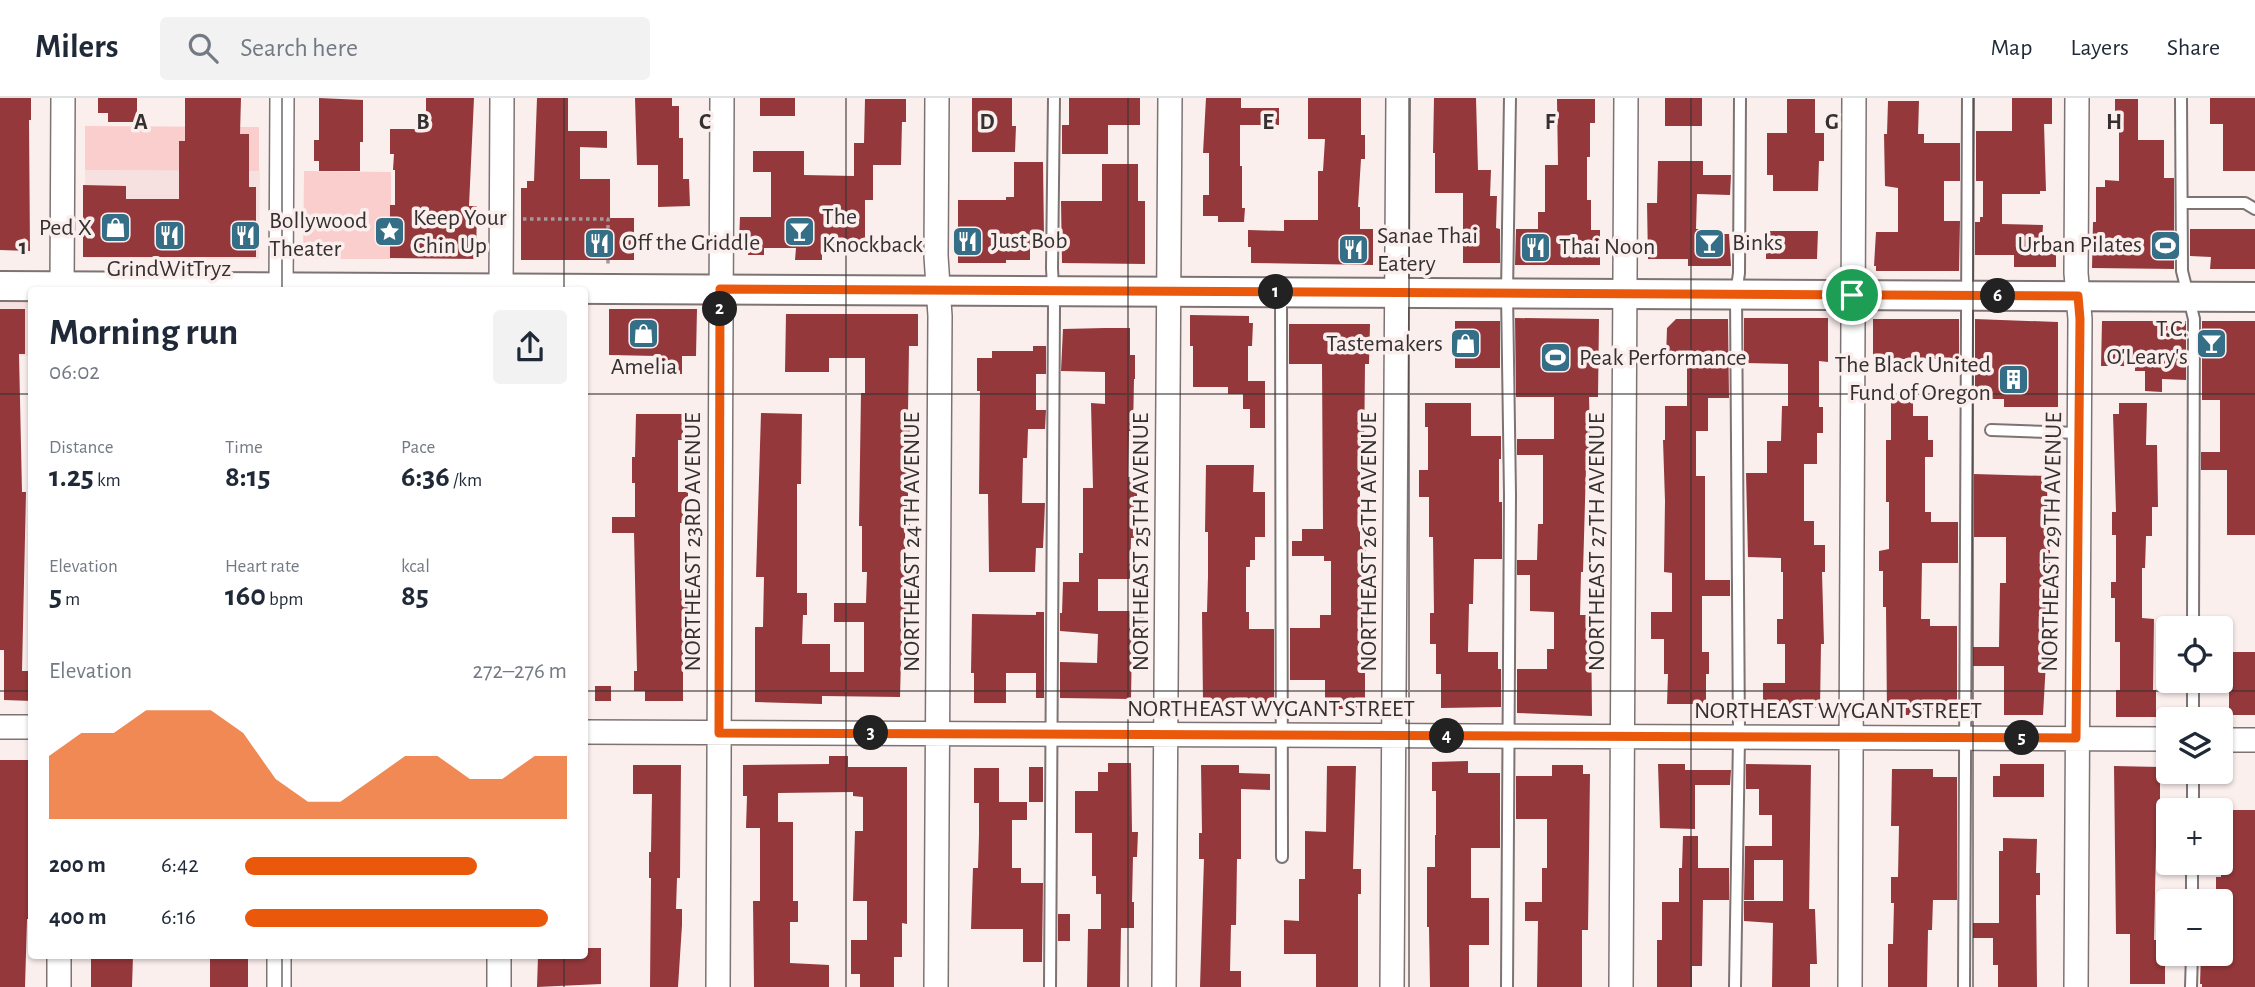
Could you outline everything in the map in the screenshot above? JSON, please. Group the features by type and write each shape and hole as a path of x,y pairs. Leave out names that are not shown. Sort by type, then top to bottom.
{"street":[{"path":"62,287 63,98"},
{"path":"281,287 282,98"},
{"path":"501,287 502,98"},
{"name":"NORTHEAST 23RD AVENUE","path":"718,987 722,98"},
{"name":"NORTHEAST 24TH AVENUE","path":"936,987 940,316 937,290 937,98"},
{"name":"NORTHEAST 25TH AVENUE","path":"1164,987 1170,98"},
{"name":"NORTHEAST 26TH AVENUE","path":"1392,987 1398,98"},
{"name":"NORTHEAST 27TH AVENUE","path":"1620,987 1626,98"},
{"path":"1850,987 1854,98"},
{"name":"NORTHEAST 29TH AVENUE","path":"2076,987 2080,318 2076,273 2077,98"},
{"path":"0,285 41,287"},
{"path":"588,288 2255,297"},
{"path":"0,727 28,727"},
{"name":"NORTHEAST WYGANT STREET","path":"588,732 2156,739"},
{"path":"2233,740 2255,740"},
{"path":"58,987 59,959"},
{"path":"279,959 279,987"},
{"path":"499,959 499,987"}],"lane":[{"path":"1051,987 1054,98"},
{"path":"1507,987 1510,495 1507,293 1510,98"},
{"path":"1735,987 1739,737 1736,294 1740,98"},
{"path":"1964,987 1968,98"},
{"path":"2181,98 2182,271 2194,319 2193,616"},
{"path":"2182,204 2245,203 2255,209"},
{"path":"1281,292 1282,857"},
{"path":"1991,430 2079,433"},
{"path":"2191,987 2192,966"}],"path":[{"path":"502,219 608,219 608,288"}],"shaded area":[{"path":"85,126 259,127 259,171 85,170"},
{"path":"85,170 260,171 259,259 85,258"},
{"path":"304,171 391,172 391,259 303,259"},
{"path":"0,301 28,301 28,356 0,355"}],"building":[{"path":"0,98 31,98 30,251 0,250"},
{"path":"98,98 137,98 137,122 108,122 108,113 98,113"},
{"path":"185,98 241,98 240,134 249,134 249,187 256,187 256,257 83,257 83,185 126,186 126,199 179,199 179,141 185,141"},
{"path":"319,98 363,100 360,171 319,171 319,161 314,161 314,140 319,140"},
{"path":"426,98 474,98 469,206 477,206 476,259 390,258 390,205 395,205 395,170 394,154 390,154 390,129 426,129"},
{"path":"537,98 568,98 568,131 607,131 607,148 580,147 580,179 610,179 610,218 634,218 634,260 521,260 521,188 527,188 527,181 534,181"},
{"path":"635,98 672,98 672,106 679,106 679,138 683,138 683,179 689,179 690,206 658,207 658,165 637,165"},
{"path":"760,98 795,98 795,116 760,116"},
{"path":"972,98 1012,98 1012,126 1016,126 1015,152 972,152"},
{"path":"1069,98 1140,98 1140,125 1108,125 1108,154 1062,154 1062,125 1069,125"},
{"path":"1206,98 1241,98 1241,108 1279,108 1279,125 1240,125 1244,222 1218,222 1218,216 1203,216 1203,195 1209,195 1209,153 1203,153"},
{"path":"1308,98 1361,98 1361,135 1365,135 1365,159 1361,159 1358,207 1360,229 1373,229 1373,265 1251,263 1248,230 1284,231 1284,220 1318,220 1318,171 1323,171 1325,139 1308,139"},
{"path":"1434,98 1476,98 1478,170 1491,170 1490,196 1497,196 1496,228 1500,229 1500,263 1463,263 1463,193 1435,193"},
{"path":"1665,98 1702,98 1702,126 1665,126"},
{"path":"2012,98 2052,98 2052,124 2044,124 2046,191 2040,191 2040,194 2002,194 2002,224 2043,225 2042,245 2056,245 2056,267 2014,267 2014,255 1975,255 1975,222 1980,222 1980,217 1983,217 1983,181 1976,181 1976,131 2012,131"},
{"path":"2210,98 2255,98 2255,171 2223,171 2223,124 2210,124"},
{"path":"865,99 906,99 906,122 902,122 901,165 873,165 873,200 865,200 865,253 822,253 822,260 795,260 796,248 764,248 764,255 748,255 748,240 739,240 740,217 771,217 771,172 753,172 753,151 804,151 804,175 854,176 854,143 864,143"},
{"path":"1557,99 1595,99 1595,123 1590,123 1590,157 1587,157 1587,200 1591,200 1591,230 1600,230 1600,265 1515,265 1516,229 1538,229 1538,212 1545,212 1545,165 1558,165"},
{"path":"1787,99 1815,99 1815,133 1824,133 1824,161 1819,161 1818,191 1773,191 1773,175 1767,175 1767,133 1787,133"},
{"path":"2115,99 2138,99 2138,140 2164,140 2164,178 2174,178 2174,269 2092,268 2096,187 2105,187 2105,180 2119,181 2119,129 2115,129"},
{"path":"1888,101 1919,101 1918,134 1924,134 1924,143 1960,143 1960,181 1944,181 1944,221 1960,221 1959,271 1876,271 1876,232 1898,232 1898,188 1885,186 1884,134 1887,134"},
{"path":"1658,161 1703,161 1703,175 1731,175 1730,195 1697,194 1696,229 1699,229 1699,234 1729,234 1731,266 1688,266 1688,259 1648,259 1647,203 1657,203"},
{"path":"1014,162 1043,162 1044,237 1030,237 1030,260 958,263 958,200 1006,200 1006,197 1014,197"},
{"path":"1102,164 1138,164 1138,201 1145,201 1145,264 1062,263 1061,201 1102,201"},
{"path":"2190,229 2255,229 2255,269 2210,269 2211,257 2190,256"},
{"path":"1766,231 1818,231 1817,259 1766,259"},
{"path":"0,309 25,309 25,354 19,354 22,492 26,492 22,671 28,671 28,701 4,700 4,650 0,650"},
{"path":"609,309 697,309 696,356 682,356 682,374 667,374 667,363 657,363 657,356 609,355"},
{"path":"786,314 918,314 918,346 909,346 910,527 905,527 906,660 901,659 900,697 822,696 822,704 755,702 755,627 763,627 764,577 756,577 761,413 802,414 801,484 797,484 797,593 807,593 807,615 803,615 802,644 830,644 830,672 864,672 864,622 834,622 834,603 866,603 867,572 862,572 862,526 859,526 861,393 865,393 865,358 829,358 829,372 785,372"},
{"path":"1190,315 1249,316 1249,323 1253,323 1252,346 1248,346 1248,381 1265,381 1265,428 1250,428 1250,409 1243,409 1243,394 1228,394 1228,387 1193,387"},
{"path":"1515,318 1599,319 1598,397 1589,397 1591,468 1586,467 1580,615 1591,615 1592,716 1517,713 1517,669 1547,669 1547,649 1554,649 1554,612 1530,611 1530,575 1517,575 1517,560 1537,560 1538,524 1543,524 1543,455 1517,455 1517,439 1554,439 1554,397 1516,397"},
{"path":"1744,318 1828,318 1828,362 1819,361 1819,407 1823,407 1823,433 1817,433 1817,464 1804,464 1804,521 1814,521 1814,545 1825,545 1825,572 1822,572 1824,644 1821,644 1820,708 1763,708 1763,683 1785,683 1785,644 1777,644 1777,619 1783,619 1783,572 1781,558 1748,557 1746,473 1767,473 1767,441 1781,441 1782,406 1788,406 1788,364 1744,363"},
{"path":"1676,319 1728,319 1729,398 1708,398 1708,431 1696,431 1696,476 1705,476 1705,580 1730,580 1730,596 1702,596 1702,652 1709,652 1706,704 1667,704 1668,674 1664,674 1664,639 1651,639 1651,612 1672,612 1672,573 1664,572 1665,406 1687,406 1687,358 1666,358 1667,328"},
{"path":"1873,319 1959,319 1959,359 1873,359"},
{"name":"The Black United Fund of Oregon","path":"1975,319 2058,322 2058,407 2004,407 2004,399 1975,399"},
{"path":"1455,321 1500,321 1500,368 1455,368"},
{"path":"2102,321 2186,321 2186,380 2162,379 2162,392 2145,391 2145,371 2135,371 2135,366 2101,366"},
{"path":"2202,321 2255,321 2255,535 2227,535 2227,470 2201,470 2201,452 2220,452 2220,400 2202,400"},
{"path":"1289,324 1370,324 1369,364 1365,364 1364,462 1360,462 1360,546 1366,546 1366,561 1363,561 1362,615 1368,615 1368,639 1365,639 1365,709 1325,709 1325,680 1290,680 1290,628 1320,628 1320,615 1331,615 1331,561 1324,561 1324,556 1292,556 1292,541 1302,541 1302,529 1323,529 1322,364 1289,364"},
{"path":"1130,328 1130,355 1135,355 1135,379 1133,431 1129,431 1128,477 1137,477 1137,496 1134,496 1130,579 1098,579 1098,611 1130,611 1130,617 1144,617 1143,640 1132,640 1131,699 1060,698 1060,662 1097,663 1098,634 1060,631 1060,613 1063,582 1079,582 1079,553 1083,553 1083,488 1093,488 1091,403 1105,404 1105,372 1061,371 1063,329"},
{"path":"1033,346 1046,346 1046,374 1036,374 1036,410 1046,410 1045,429 1028,429 1027,458 1023,458 1022,503 1045,503 1043,548 1036,548 1035,572 989,572 988,494 979,494 980,391 977,391 977,358 992,358 992,351 1033,351"},
{"path":"1891,397 1913,397 1913,416 1928,416 1928,440 1933,440 1933,457 1925,457 1925,512 1931,512 1931,522 1958,522 1958,563 1922,563 1921,619 1930,619 1930,626 1957,626 1957,711 1929,711 1928,715 1887,715 1886,607 1883,607 1883,571 1879,571 1879,551 1889,549 1886,440 1891,440"},
{"path":"1425,403 1471,403 1471,436 1501,436 1499,502 1502,502 1502,559 1474,559 1468,652 1498,652 1501,707 1441,708 1441,674 1436,674 1436,644 1430,644 1430,613 1434,613 1433,537 1429,537 1429,497 1419,497 1419,470 1428,470"},
{"path":"2119,403 2147,403 2146,445 2157,445 2158,507 2152,507 2152,536 2146,536 2145,568 2142,568 2142,618 2154,619 2153,690 2156,690 2156,717 2116,717 2116,690 2120,690 2120,642 2115,642 2115,598 2111,598 2111,582 2116,582 2116,535 2112,535 2112,512 2116,512 2113,414 2119,414"},
{"path":"636,414 683,414 683,440 678,440 678,492 688,492 688,523 680,523 680,590 688,590 687,659 683,659 683,701 645,701 645,691 634,691 634,671 637,671 634,533 612,533 612,517 635,517 632,457 635,457"},
{"path":"1206,465 1254,465 1253,492 1265,492 1265,537 1255,537 1255,560 1250,560 1250,567 1246,567 1246,612 1249,612 1249,629 1274,629 1274,703 1203,703 1202,612 1207,612 1208,576 1208,532 1205,532"},
{"path":"1974,474 2047,476 2050,568 2044,568 2047,644 2043,715 2004,715 2004,666 1973,666 1973,647 1999,647 2000,583 2006,583 2006,537 1974,537"},
{"path":"1036,612 1044,612 1044,698 1036,698 1036,673 1006,673 1006,703 974,703 974,673 971,673 972,614 1036,615"},
{"path":"2233,652 2255,652 2255,715 2233,715 2233,707 2229,707 2229,693 2233,693"},
{"path":"595,686 611,686 611,701 595,701"},
{"path":"829,756 848,756 848,767 907,767 907,924 902,923 902,957 894,957 894,987 860,987 860,974 851,974 851,940 867,940 867,901 853,901 855,831 863,831 863,797 853,796 853,792 778,793 778,822 793,822 793,901 798,901 798,922 790,922 790,963 829,965 829,987 754,987 753,901 760,901 760,828 746,828 747,796 743,796 743,765 829,764"},
{"path":"0,760 28,760 28,919 25,987 0,987"},
{"path":"1468,761 1468,773 1500,773 1500,848 1471,848 1471,898 1489,898 1489,945 1469,945 1469,987 1430,987 1427,867 1435,867 1436,835 1436,791 1432,791 1432,762"},
{"path":"1108,763 1131,763 1132,832 1138,832 1137,857 1133,857 1134,928 1121,928 1120,987 1087,987 1088,929 1101,929 1101,894 1096,894 1096,876 1092,876 1092,833 1075,833 1075,791 1098,791 1098,772 1108,772"},
{"path":"1658,764 1685,764 1685,770 1731,770 1730,785 1695,785 1695,829 1660,828"},
{"path":"1746,764 1811,765 1809,909 1815,909 1817,964 1810,964 1810,987 1772,987 1773,923 1744,921 1744,901 1783,901 1783,860 1754,860 1754,900 1744,900 1745,846 1772,846 1772,815 1759,815 1759,789 1746,789"},
{"path":"2000,764 2044,764 2044,797 1993,797 1993,776 2000,776"},
{"path":"633,765 681,765 680,878 677,878 676,909 682,909 682,925 678,987 650,987 649,852 652,794 633,794"},
{"path":"1201,765 1239,765 1239,773 1270,774 1270,790 1241,789 1241,859 1237,859 1236,925 1231,925 1230,971 1241,971 1241,987 1200,987 1204,859 1199,859 1199,833 1202,833"},
{"path":"1552,765 1583,765 1583,774 1590,774 1588,930 1582,930 1582,987 1537,987 1538,921 1525,921 1525,902 1542,902 1542,868 1547,868 1547,819 1516,819 1516,776 1552,776"},
{"path":"1327,766 1356,766 1353,869 1361,869 1361,894 1358,894 1358,987 1316,987 1316,954 1284,954 1284,920 1299,921 1299,879 1305,879 1305,831 1326,832"},
{"path":"2114,766 2156,767 2156,784 2160,784 2160,798 2156,798 2154,940 2156,966 2165,966 2165,984 2130,984 2130,934 2116,934"},
{"path":"1029,767 1043,767 1043,802 1029,802"},
{"path":"974,768 999,768 999,802 1027,802 1027,820 1012,820 1012,868 1021,868 1021,883 1043,883 1042,962 1023,962 1023,929 971,929 973,868 978,868 979,835 979,803 974,803"},
{"path":"1892,769 1933,769 1933,777 1957,777 1957,900 1933,900 1932,930 1928,930 1927,987 1888,987 1888,944 1893,944 1894,903 1891,903 1891,877 1898,877 1899,826 1891,826"},
{"path":"2233,810 2255,810 2255,987 2202,987 2200,984 2201,966 2233,966 2233,889 2216,889 2216,877 2233,875"},
{"path":"1683,836 1698,836 1698,868 1729,868 1729,900 1703,900 1702,966 1692,966 1692,987 1657,987 1657,940 1662,940 1662,902 1679,902"},
{"path":"2003,838 2037,839 2036,873 2040,873 2040,895 2036,895 2037,987 1998,987 1998,965 1993,965 1993,938 1973,938 1973,923 1999,923 1999,851 2003,851"},
{"path":"1058,914 1070,914 1070,941 1058,941"},
{"path":"588,948 601,948 601,984 537,987 538,959 588,959"},
{"path":"91,959 133,959 132,987 91,987"},
{"path":"210,959 248,959 248,987 210,987"}],"place":[{"name":"Ped X","path":"115,228"},
{"name":"The Knockback","path":"799,231"},
{"name":"Keep Your Chin Up","path":"390,232"},
{"name":"GrindWitTryz","path":"169,235"},
{"name":"Bollywood Theater","path":"246,235"},
{"name":"Just Bob","path":"968,241"},
{"name":"Off the Griddle","path":"599,243"},
{"name":"Binks","path":"1709,243"},
{"name":"Urban Pilates","path":"2165,245"},
{"name":"Thai Noon","path":"1536,247"},
{"name":"Sanae Thai Eatery","path":"1354,250"},
{"name":"Amelia","path":"644,333"},
{"name":"T.C. O'Leary's","path":"2211,343"},
{"name":"Tastemakers","path":"1466,344"},
{"name":"Peak Performance","path":"1556,358"},
{"name":"The Black United Fund of Oregon","path":"2014,379"}],"route":[{"path":"720,289 1852,295 2078,296 2080,319 2076,738 719,733 720,289"}]}
